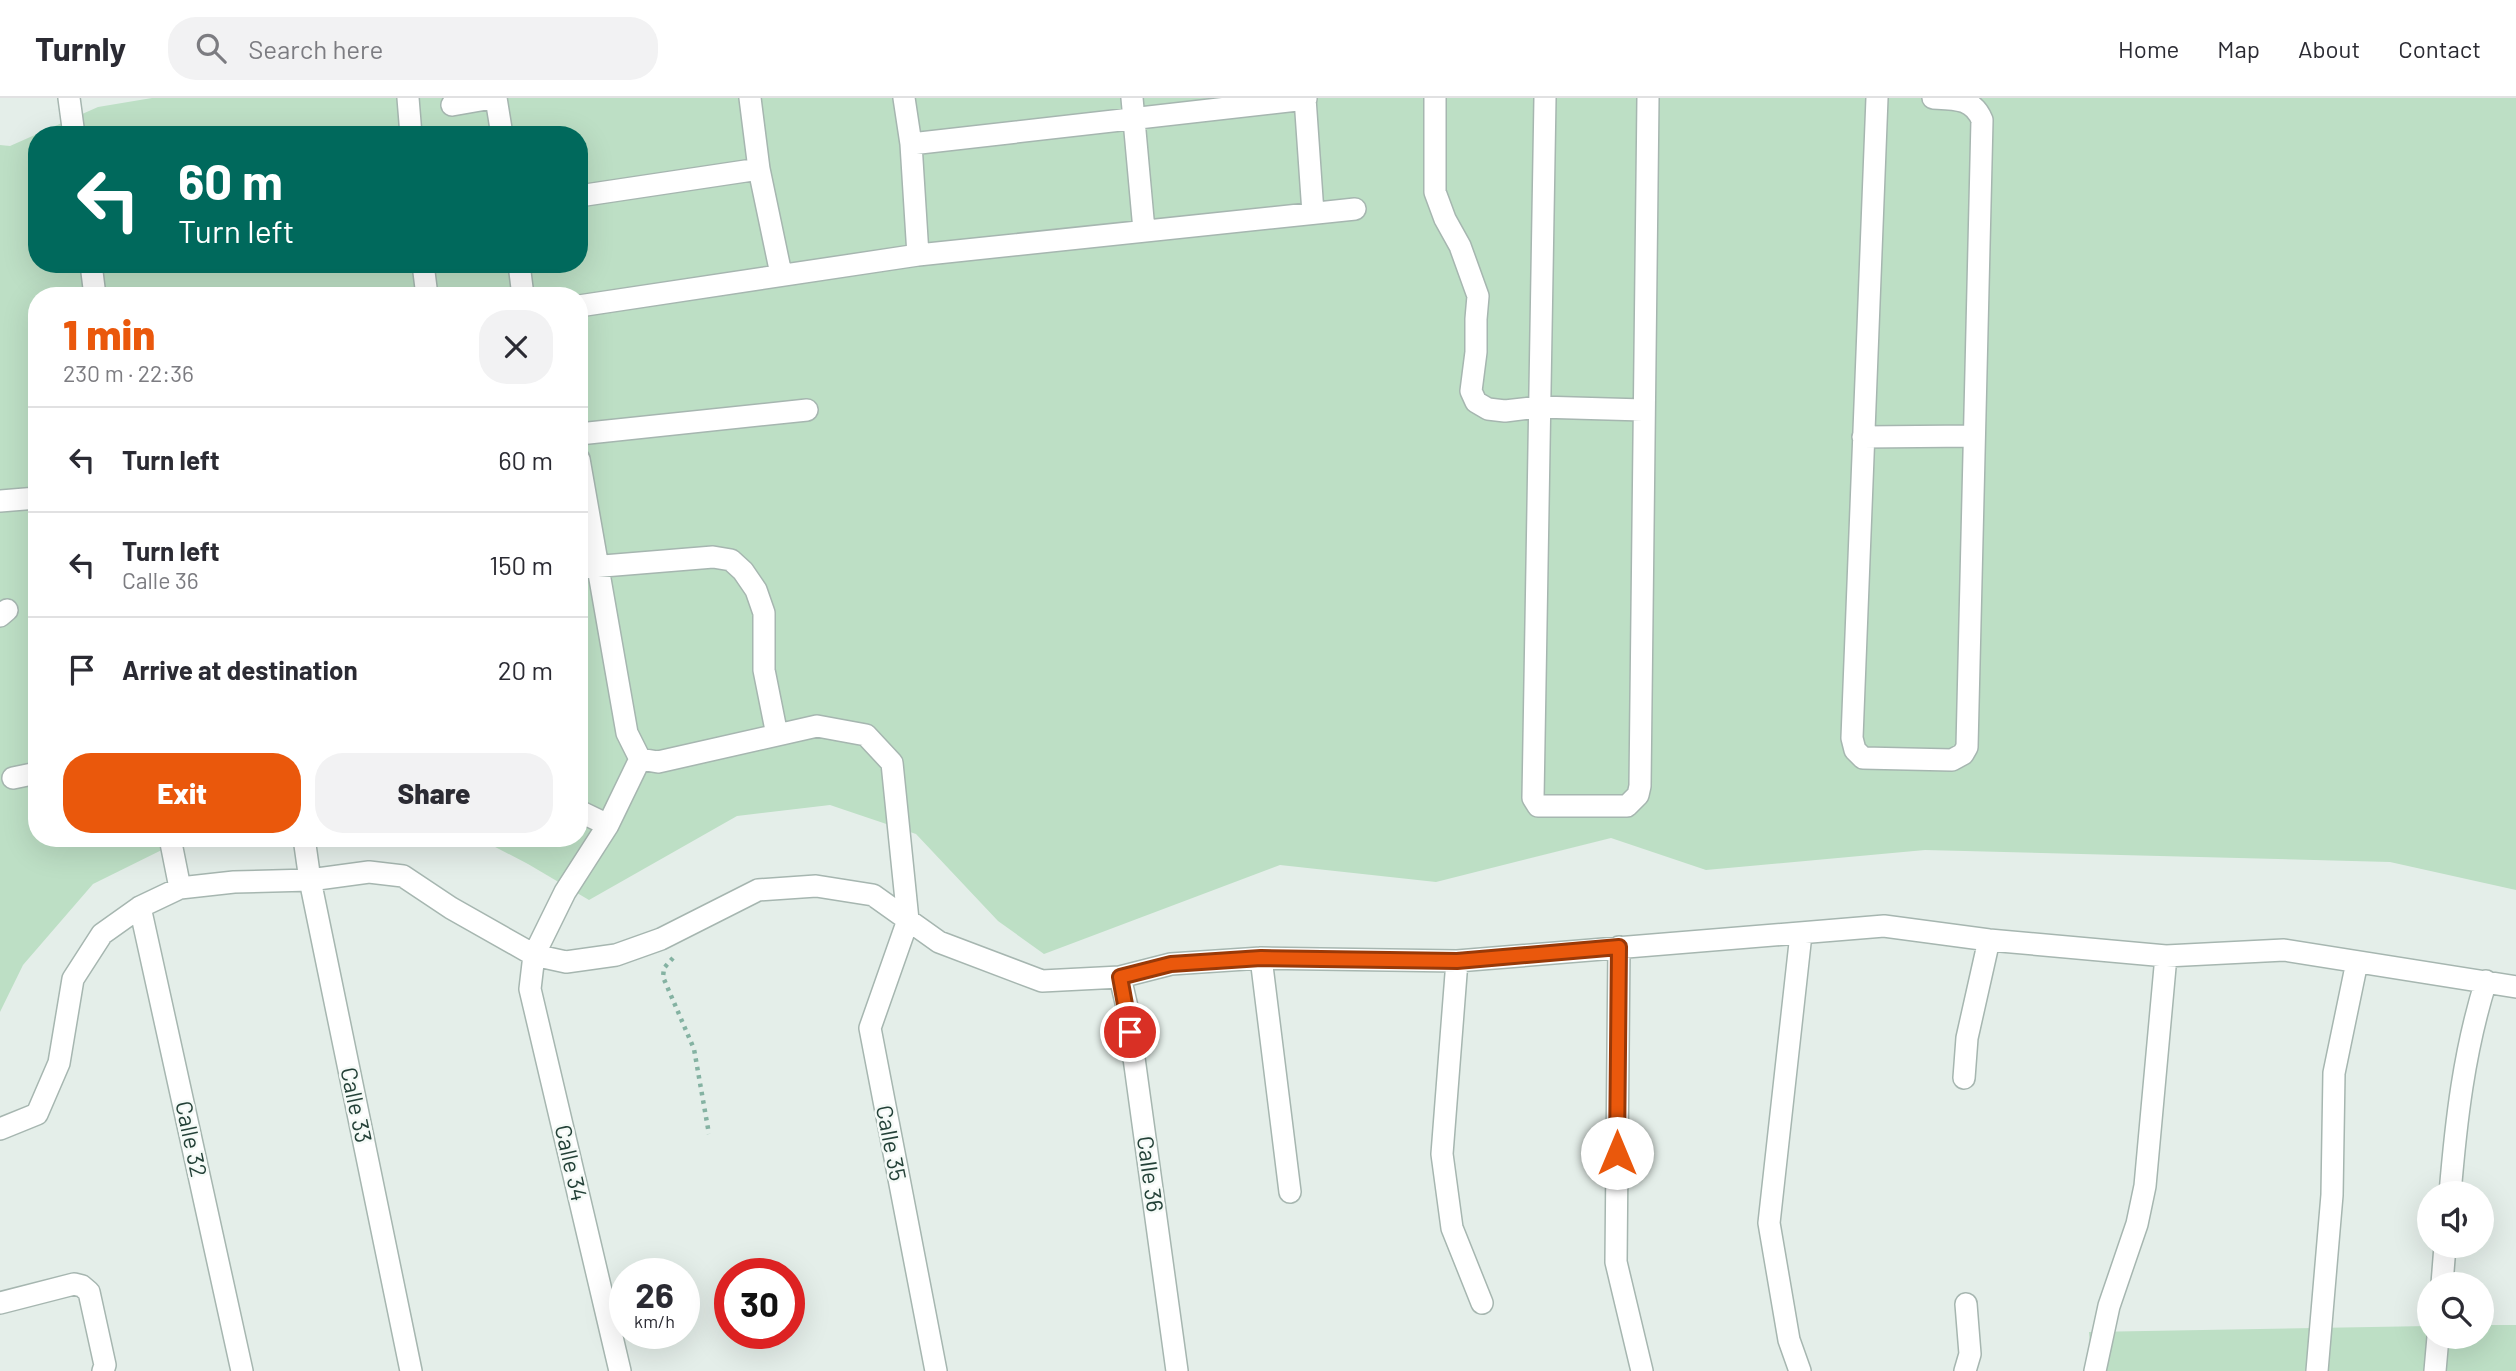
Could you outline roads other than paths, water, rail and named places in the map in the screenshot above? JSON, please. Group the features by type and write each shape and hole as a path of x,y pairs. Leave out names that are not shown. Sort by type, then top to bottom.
{"street":[{"path":"69,98 73,126"},
{"path":"408,98 410,126"},
{"path":"452,105 494,98 500,126"},
{"path":"750,98 759,169 781,274"},
{"path":"904,98 911,144 918,255"},
{"path":"1435,98 1435,192 1445,219 1460,246 1478,296 1476,352 1471,391 1476,402 1488,409 1505,411 1539,407 1643,410"},
{"path":"1545,98 1533,798 1538,806 1627,806 1638,795 1640,786 1648,98"},
{"path":"1877,98 1852,738 1854,750 1863,758 1952,760 1963,754 1967,747 1982,120 1978,108 1967,102 1933,98"},
{"path":"911,144 1133,108 1306,99 1313,213"},
{"path":"1133,108 1144,230"},
{"path":"588,195 759,169"},
{"path":"588,305 918,255 1355,209"},
{"path":"588,433 807,410"},
{"path":"1863,437 1974,436"},
{"path":"0,501 28,499"},
{"path":"777,735 764,670 764,613 756,590 743,571 731,560 713,557 589,567 628,733 640,759 658,762 817,726 866,735 892,763 908,920"},
{"name":"Calle 34","path":"620,1371 530,989 534,955 565,892 608,825 640,759"},
{"path":"13,778 28,775"},
{"path":"588,815 608,825"},
{"path":"172,847 180,888"},
{"name":"Calle 33","path":"305,847 411,1371"},
{"path":"0,1129 37,1114 60,1063 73,979 102,934 140,907 180,888 234,882 310,880 369,872 403,876 451,908 534,955 566,961 616,955 661,939 758,890 816,886 873,895 939,942 1042,981 1120,977 1171,964 1261,958 1457,961 1884,926 1989,940 2166,956 2284,950 2516,987"},
{"name":"Calle 32","path":"140,907 242,1371"},
{"name":"Calle 35","path":"908,920 870,1028 936,1371"},
{"path":"1800,1371 1789,1340 1769,1223 1801,934"},
{"path":"1964,1078 1967,1038 1989,940"},
{"path":"1619,947 1616,1262 1642,1371"},
{"path":"2095,1371 2109,1306 2137,1224 2145,1186 2166,956"},
{"path":"1261,958 1290,1192"},
{"path":"1457,961 1442,1154 1452,1228 1482,1303"},
{"path":"2317,1371 2332,1195 2334,1073 2357,962"},
{"name":"Calle 36","path":"1120,977 1127,1007 1177,1371"},
{"path":"2451,1181 2457,1116 2468,1047 2486,981"},
{"path":"0,1303 69,1284 82,1286 89,1292 105,1365 103,1371"},
{"path":"1965,1371 1970,1354 1966,1304"},
{"path":"2435,1371 2437,1349"}]}
